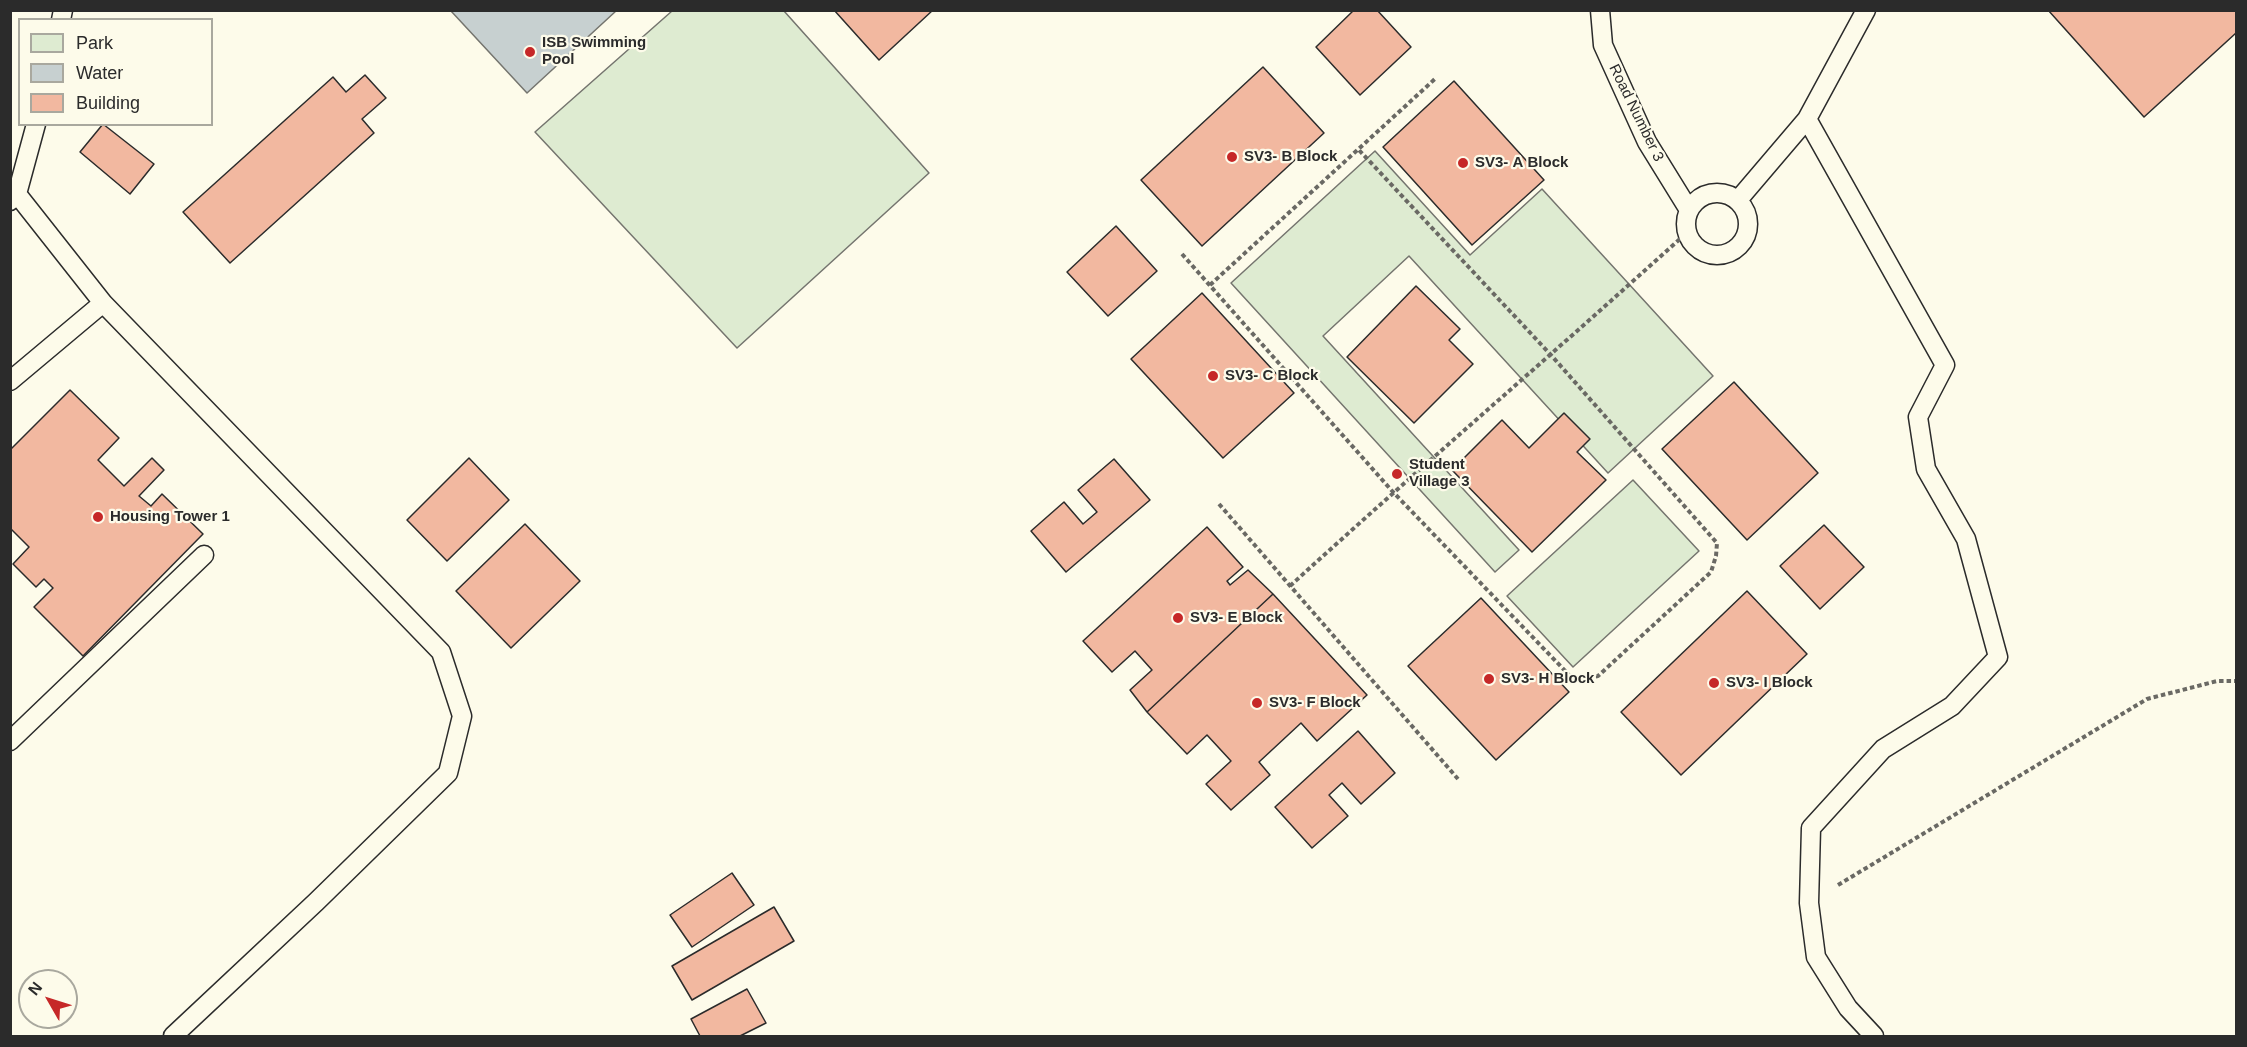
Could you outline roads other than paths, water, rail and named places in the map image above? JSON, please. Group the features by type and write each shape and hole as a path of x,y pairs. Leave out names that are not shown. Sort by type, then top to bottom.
{"lane":[{"name":"Road Number 3","path":"1600,10 1603,45 1647,142 1689,210"},
{"path":"1738,200 1807,119 1866,10"},
{"path":"1807,119 1945,365 1918,417 1926,469 1966,539 1998,657 1952,706 1882,749 1811,828 1809,903 1816,957 1848,1008 1874,1036"},
{"path":"35,126 14,197 103,303 441,652 462,716 448,773 316,902 173,1036"},
{"path":"1717,192 1729,194 1738,200 1746,211 1749,224 1746,237 1728,254 1714,256 1702,252 1692,243 1687,233 1686,222 1689,210 1706,194 1717,192"},
{"path":"10,381 103,303"},
{"path":"10,741 204,555"}],"water":[{"name":"ISB Swimming Pool","path":"451,11 616,11 527,93"}],"place":[{"name":"ISB Swimming Pool","path":"530,52"},
{"name":"SV3- B Block","path":"1232,157"},
{"name":"SV3- A Block","path":"1463,163"},
{"name":"SV3- C Block","path":"1213,376"},
{"name":"Student Village 3","path":"1397,474"},
{"name":"Housing Tower 1","path":"98,517"},
{"name":"SV3- E Block","path":"1178,618"},
{"name":"SV3- H Block","path":"1489,679"},
{"name":"SV3- I Block","path":"1714,683"},
{"name":"SV3- F Block","path":"1257,703"}]}
